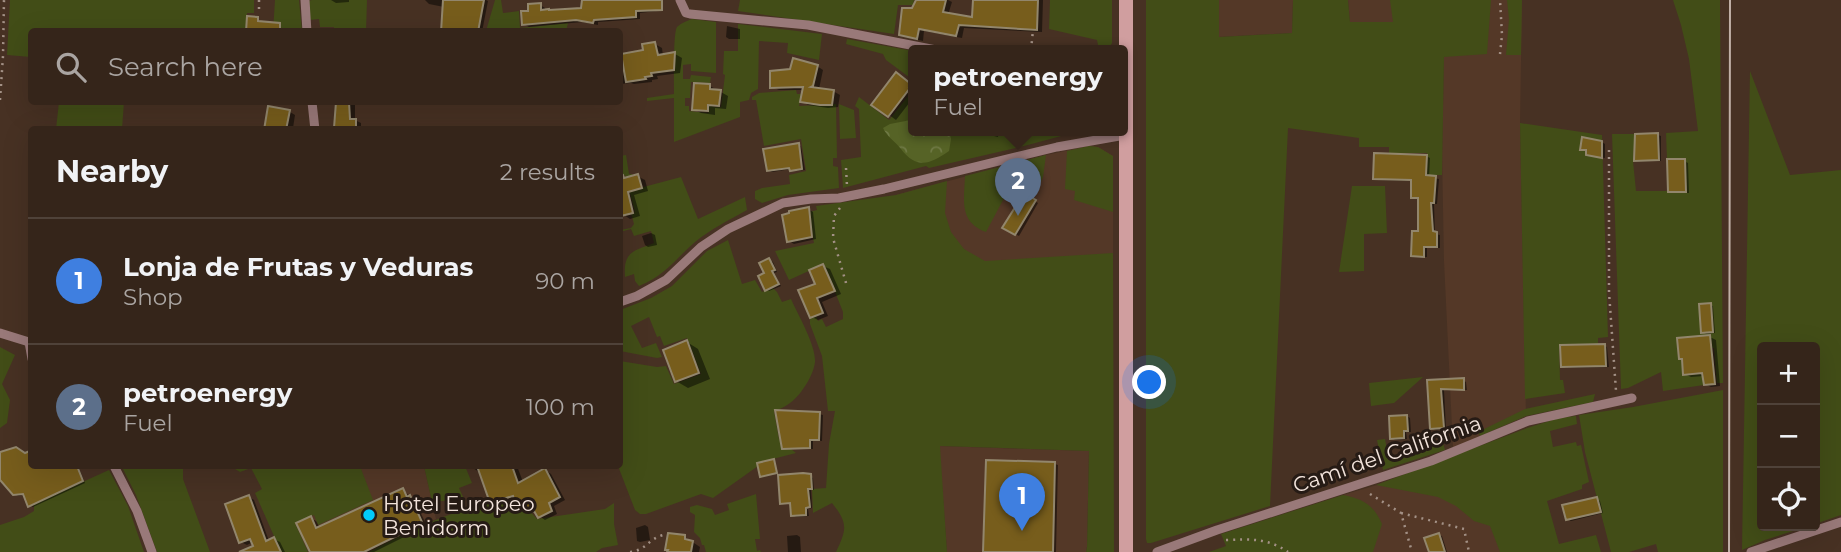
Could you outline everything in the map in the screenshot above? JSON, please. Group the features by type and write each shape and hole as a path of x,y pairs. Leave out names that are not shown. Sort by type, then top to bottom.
{"main road":[{"path":"1126,0 1126,45"},
{"path":"1125,136 1126,552"}],"lane":[{"path":"305,0 307,28"},
{"path":"680,0 685,13 690,14 807,25 910,45"},
{"path":"312,105 315,126"},
{"path":"623,301 666,280 701,247 728,229 783,203 850,196 1092,136"},
{"path":"0,333 28,340"},
{"name":"Camí del California","path":"1157,552 1431,461 1528,421 1632,398"},
{"path":"116,469 137,511 152,552"},
{"path":"1751,552 1841,522"}],"path":[{"path":"0,100 4,0"},
{"path":"259,0 259,9"},
{"path":"1500,0 1500,54"},
{"path":"1032,45 1033,30"},
{"path":"1609,150 1609,292 1617,402"},
{"path":"846,168 850,196 834,216 833,238 846,284"},
{"path":"1354,485 1401,513 1464,529 1469,552"},
{"path":"1401,513 1412,552"},
{"path":"1207,534 1217,540 1251,539 1276,543 1288,552"},
{"path":"629,552 643,550 654,539 663,535"}],"shaded area":[{"path":"1219,0 1293,0 1292,33 1218,37"},
{"path":"1348,0 1522,0 1520,123 1526,416 1453,448 1444,261 1444,56 1394,22 1350,22"},
{"path":"1089,146 1098,147 1113,156 1113,312 899,330 896,195"},
{"path":"939,446 1089,451 1086,552 947,552"},
{"path":"1475,448 1505,552 1362,552 1343,495"},
{"path":"266,469 425,469 436,519 369,552 308,552"}],"green space":[{"path":"10,0 254,0 254,13 247,13 246,28 28,28 28,57 7,55"},
{"path":"275,0 299,0 302,28 273,28"},
{"path":"367,0 366,28 320,27 319,19 309,20 308,1"},
{"path":"495,0 501,0 503,13 519,11 520,28 487,28"},
{"path":"740,0 914,0 913,5 898,5 894,34 738,11"},
{"path":"1050,0 1112,0 1111,45 1098,45 1097,40 1049,29"},
{"path":"1146,0 1219,0 1219,37 1292,33 1293,0 1348,0 1350,22 1393,22 1390,0 1491,0 1487,54 1444,57 1442,175 1426,175 1427,153 1389,153 1389,147 1359,147 1359,138 1288,128 1270,506 1151,543 1147,543 1146,539"},
{"path":"1507,0 1522,0 1521,55 1506,55 1509,19"},
{"path":"1673,0 1720,0 1723,383 1717,383 1714,348 1706,348 1704,335 1677,338 1678,358 1682,359 1684,375 1702,373 1704,385 1663,391 1661,372 1621,389 1612,134 1635,134 1633,161 1636,191 1686,191 1667,159 1666,133 1698,131 1689,59"},
{"path":"692,19 716,22 716,73 691,71 691,64 683,65 683,79 690,79 691,75 711,77 710,83 691,82 690,98 685,98 685,106 689,106 689,111 708,113 709,106 721,107 725,75 724,51 738,51 738,24 822,34 819,60 787,53 788,43 759,41 758,89 751,93 749,100 740,102 740,117 674,142 674,98 647,101 647,98 674,94 676,31 677,27"},
{"path":"568,23 567,28 520,28"},
{"path":"847,39 908,50 908,76 886,60 883,54 846,44"},
{"path":"1750,71 1790,175 1841,170 1841,515 1820,522 1820,342 1757,342 1757,531 1793,531 1742,550"},
{"path":"796,90 797,94 802,94 799,106 836,104 837,158 833,158 833,166 838,167 839,188 788,195 762,203 755,199 755,191 790,184 789,175 806,171 801,139 764,146 756,100 752,100 752,97 759,93"},
{"path":"908,96 908,136 1062,136 929,168 926,166 843,188 841,160 861,157 859,109 855,106 859,97 889,120"},
{"path":"839,104 854,110 856,138 840,139"},
{"path":"59,105 124,105 122,126 56,126"},
{"path":"908,121 908,136 950,136 949,151 930,162 913,160 883,128"},
{"path":"1520,123 1602,135 1608,337 1598,338 1598,344 1559,344 1560,380 1563,380 1565,393 1525,399"},
{"path":"1089,146 1098,147 1113,156 1113,212 1074,200 1075,191 1065,189 1067,151"},
{"path":"626,155 629,174 632,174 636,189 681,177 698,219 745,197 747,210 701,237 663,272 639,286 634,274 625,277 626,262 631,253 654,243 651,231 634,236 631,229 623,231 634,224 631,213 635,212 623,175 623,156"},
{"path":"1046,155 1043,177 1034,197 1011,185 986,232 971,223 965,210 965,176"},
{"path":"947,181 945,213 951,232 964,249 985,261 1113,253 1114,552 1086,552 1089,451 940,446 947,552 836,552 844,532 841,516 832,503 813,513 812,489 826,488 829,444 835,411 828,411 822,356 810,318 816,316 818,321 822,319 826,327 843,319 843,312 824,264 789,280 775,251 814,243 809,212 817,210 816,206 896,195"},
{"path":"1352,186 1385,186 1387,233 1364,234 1364,271 1339,272"},
{"path":"728,240 742,284 755,280 762,292 772,287 782,302 791,299 806,330 815,355 812,374 792,401 774,411 779,439 796,453 765,461 713,498 701,494 640,514 635,510 619,469 623,469 623,361 666,366 674,384 701,374 687,338 664,346 649,317 631,326 642,348 656,343 662,357 623,352 623,309 672,286 707,251"},
{"path":"0,347 15,355 2,384 10,400 7,423 0,428"},
{"path":"1423,377 1394,403 1371,406 1369,383"},
{"path":"1723,390 1723,552 1658,552 1656,544 1629,552 1611,552 1585,452 1579,415"},
{"path":"1595,394 1593,402 1526,416 1480,436 1478,432 1525,409"},
{"path":"1576,416 1577,424 1550,431 1553,447 1576,442 1577,446 1581,445 1589,482 1582,485 1582,489 1547,501 1559,544 1596,535 1601,552 1500,552 1490,526 1474,521 1456,506 1438,497 1376,485 1527,428 1559,418"},
{"path":"1385,439 1389,460 1443,443 1445,450 1383,470 1377,440"},
{"path":"123,469 183,469 183,479 210,552 157,552 136,495"},
{"path":"252,469 361,469 373,500 318,525 314,515 295,523 308,552 281,552 255,493 262,489"},
{"path":"425,469 466,469 472,483 459,488 464,499 432,502"},
{"path":"109,470 128,506 144,552 0,552 0,525 24,517 34,511 34,504"},
{"path":"756,494 760,539 755,539 757,551 761,552 706,552 694,532 695,515 690,512 690,507 697,505 712,509 715,515 729,510 727,504"},
{"path":"1343,495 1367,504 1379,517 1382,524 1373,552 1209,552 1226,546 1221,534"},
{"path":"519,499 537,519 605,509 614,503 618,545 596,552 369,552 423,525 460,511"}],"building":[{"path":"443,0 484,0 479,28 441,28"},
{"path":"582,0 662,0 662,10 636,11 636,17 594,20 593,23 576,20 522,25 521,11 528,11 528,4 541,3 541,10 581,8"},
{"path":"916,0 946,0 943,12 972,17 973,0 1038,0 1037,30 959,25 956,36 919,29 917,39 899,35 902,8 912,8"},
{"path":"247,16 258,17 258,21 280,23 280,28 246,28"},
{"path":"655,42 658,55 675,52 674,70 651,73 652,76 645,77 646,79 626,82 623,54 643,50 642,44"},
{"path":"793,58 818,65 811,87 834,90 832,105 800,102 803,87 770,88 770,71 790,69"},
{"path":"896,72 908,82 908,91 888,117 871,105"},
{"path":"694,83 710,84 710,89 721,90 719,106 708,105 708,111 692,110"},
{"path":"336,105 349,105 350,119 356,119 356,126 334,126"},
{"path":"268,106 290,110 287,126 265,126"},
{"path":"1658,133 1659,160 1634,161 1635,134"},
{"path":"1582,137 1602,141 1602,158 1586,155 1586,150 1580,150"},
{"path":"799,143 802,169 767,171 763,149"},
{"path":"1374,153 1427,155 1426,175 1436,176 1434,203 1431,203 1437,247 1424,247 1424,257 1411,256 1412,231 1418,231 1418,198 1411,198 1411,180 1373,179"},
{"path":"1667,159 1685,159 1686,192 1668,192"},
{"path":"638,174 642,188 628,192 633,213 623,216 623,175 624,178"},
{"path":"1024,193 1036,200 1015,235 1002,228"},
{"path":"809,207 812,237 787,242 782,215"},
{"path":"769,258 779,284 765,291 758,276 764,273 759,263"},
{"path":"823,264 835,291 817,298 823,313 810,318 798,290 815,284 809,270"},
{"path":"1711,303 1713,332 1701,333 1699,304"},
{"path":"1710,335 1715,384 1704,385 1702,373 1683,375 1677,338"},
{"path":"687,340 699,373 675,382 663,350"},
{"path":"1605,344 1606,366 1561,367 1560,345"},
{"path":"1464,378 1464,390 1441,389 1444,428 1430,429 1427,380"},
{"path":"775,410 820,412 819,440 810,440 810,448 782,449"},
{"path":"1407,415 1408,431 1404,431 1404,438 1390,439 1389,416"},
{"path":"16,447 25,453 28,452 28,469 78,469 83,481 28,507 23,494 13,495 0,480 0,452"},
{"path":"774,459 777,473 760,477 757,463"},
{"path":"986,460 1055,462 1053,552 983,552"},
{"path":"478,469 513,469 518,483 546,469 560,497 549,503 552,511 538,518 534,511 531,512 513,496 490,503"},
{"path":"811,474 812,489 808,489 810,507 806,508 806,515 791,516 790,503 780,504 778,475"},
{"path":"403,488 407,497 410,495 422,522 364,552 310,552 296,523 311,516 316,528"},
{"path":"249,495 266,541 274,537 281,552 239,552 253,546 250,539 239,543 225,504"},
{"path":"1597,497 1601,512 1566,520 1562,505"},
{"path":"668,533 685,535 685,539 693,541 691,552 667,552 668,550 665,550"},
{"path":"1439,533 1445,552 1429,552 1424,538"}],"tram line":[{"path":"1729,552 1730,0"}],"place":[{"name":"petroenergy","path":"1018,216"},
{"name":"Hotel Europeo Benidorm","path":"369,515"},
{"name":"Lonja de Frutas y Veduras","path":"1022,531"}]}
